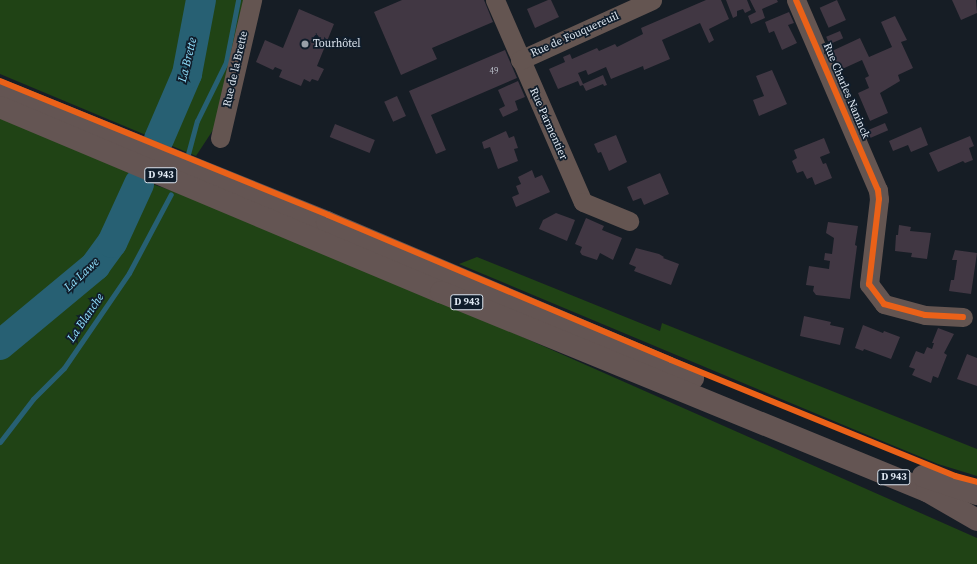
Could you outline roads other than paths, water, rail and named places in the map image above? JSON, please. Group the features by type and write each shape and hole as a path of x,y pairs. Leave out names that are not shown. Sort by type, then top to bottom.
{"main road":[{"name":"D 943","path":"0,90 327,222 915,472 977,494"},
{"name":"D 943","path":"0,107 441,292 927,491 977,520"}],"street":[{"name":"Rue de la Brette","path":"220,138 252,0"},
{"name":"Rue Parmentier","path":"495,0 583,202 628,221"},
{"name":"Rue de Fouquereuil","path":"520,60 652,0"},
{"name":"Rue Charles Naninck","path":"796,0 878,190 879,200 869,284 884,304 925,315 964,316"}],"waterway":[{"name":"La Brette","path":"159,139 187,74 201,0"},
{"name":"La Blanche","path":"188,154 197,121 226,62 238,0"},
{"name":"La Lawe","path":"0,345 95,266 112,243 139,184"},
{"name":"La Blanche","path":"0,442 33,399 64,368 129,273 171,194"}],"place":[{"name":"Tourhôtel","path":"305,44"}]}
